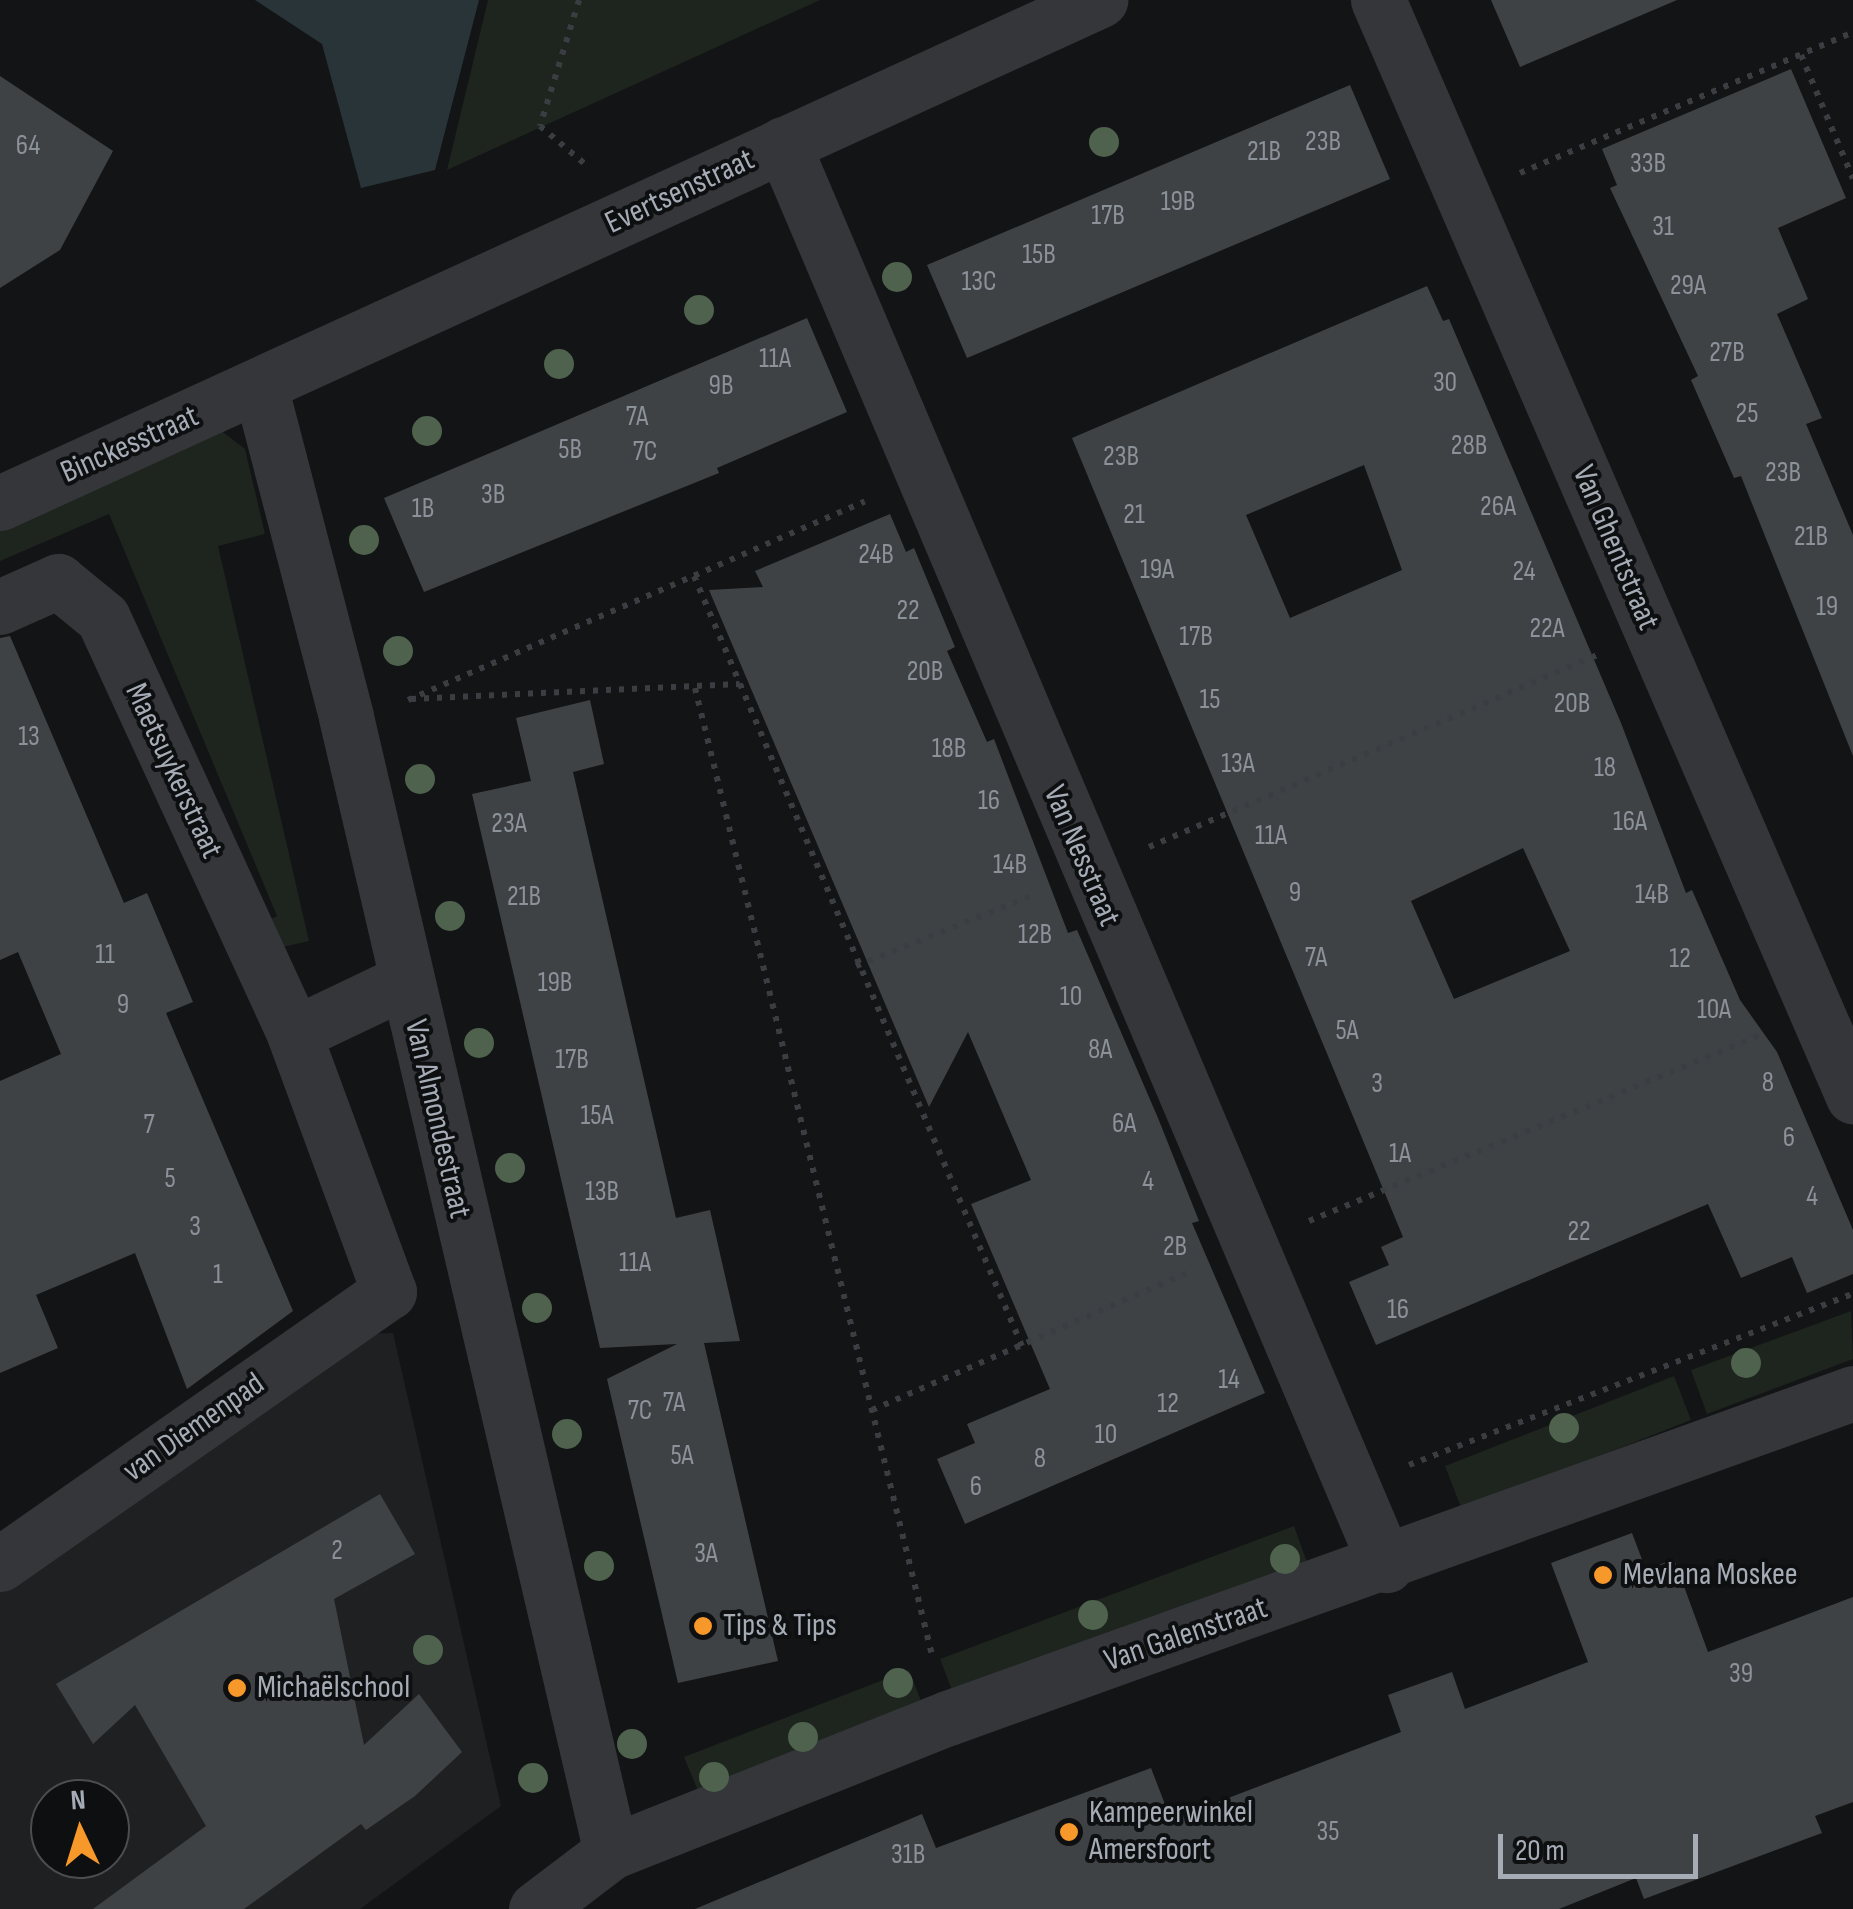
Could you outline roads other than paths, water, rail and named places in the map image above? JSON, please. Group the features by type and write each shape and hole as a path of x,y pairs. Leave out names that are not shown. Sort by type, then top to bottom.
{"street":[{"name":"Evertsenstraat","path":"260,386 1100,0"},
{"name":"Van Ghentstraat","path":"1378,0 1853,1096"},
{"name":"Van Nesstraat","path":"783,144 919,478 1386,1565"},
{"name":"Binckesstraat","path":"0,503 260,386"},
{"name":"Van Almondestraat","path":"260,386 346,717 611,1852"},
{"name":"Maetsuykerstraat","path":"0,607 58,581 103,618 294,1034 389,1292"},
{"path":"294,1034 406,981"},
{"name":"van Diemenpad","path":"0,1564 389,1292"},
{"name":"Van Galenstraat","path":"536,1909 611,1852 948,1718 1386,1565 1853,1393"}],"place":[{"name":"Mevlana Moskee","path":"1603,1575"},
{"name":"Tips & Tips","path":"703,1626"},
{"name":"Michaëlschool","path":"237,1688"},
{"name":"Kampeerwinkel Amersfoort","path":"1069,1832"}]}
